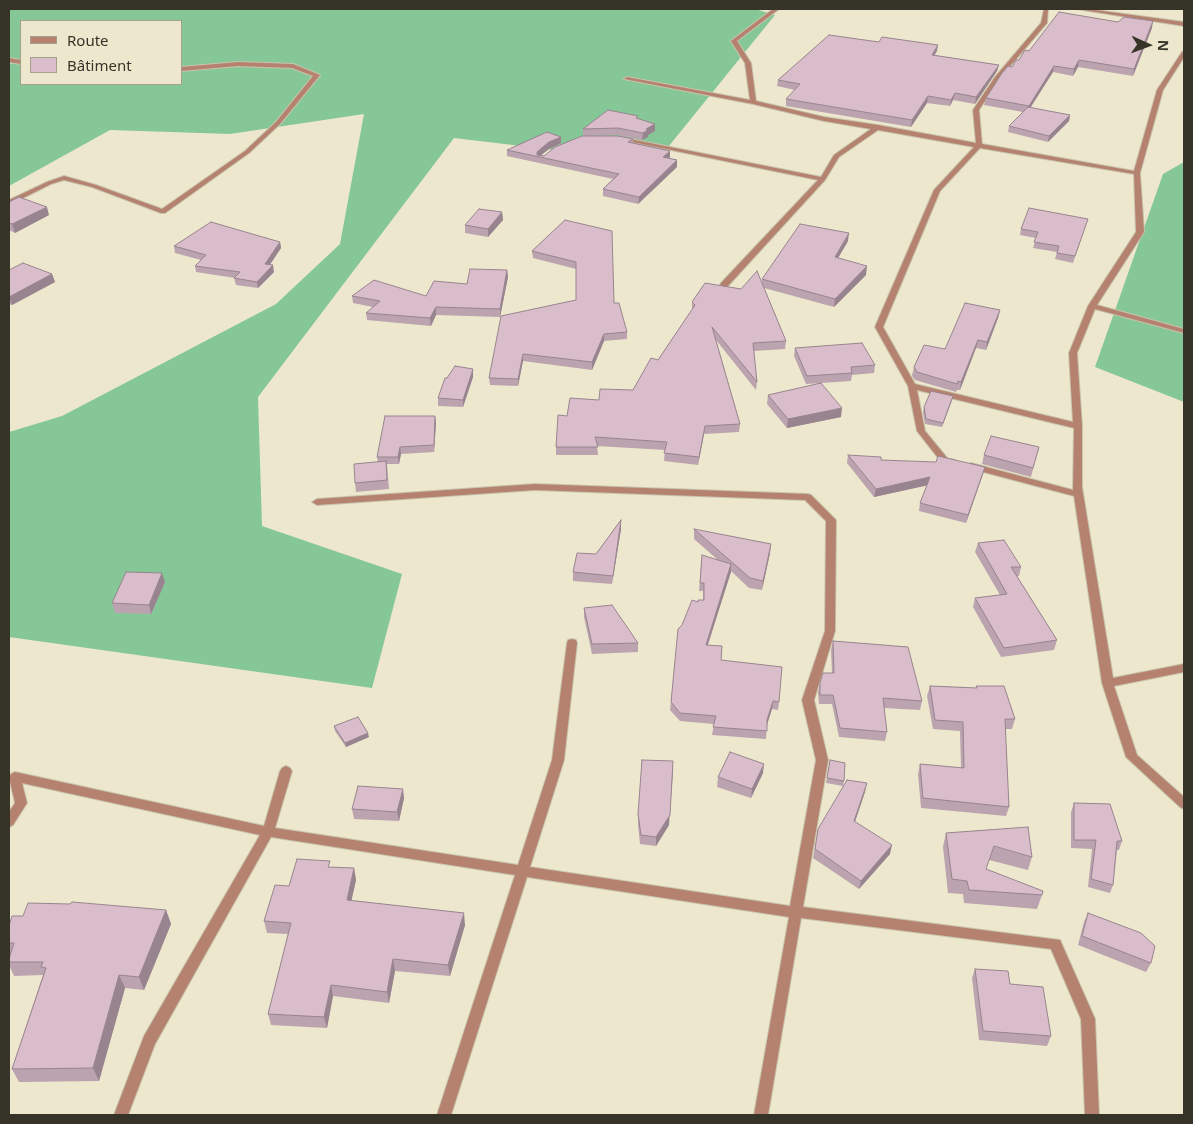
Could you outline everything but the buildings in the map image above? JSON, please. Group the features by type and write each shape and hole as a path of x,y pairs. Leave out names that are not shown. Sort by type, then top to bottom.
{"street":[{"path":"753,102 748,63 734,41 776,9"},
{"path":"1046,9 1044,24 997,78 976,110 979,145 937,190 879,327 912,386 920,431 946,461 1078,494"},
{"path":"1079,9 1184,24"},
{"path":"1184,53 1160,90 1137,173 1140,232 1092,306 1073,352 1078,426 1078,494 1108,683 1132,757 1184,804"},
{"path":"9,203 25,197 48,183 64,178 94,186 163,212 247,152 278,123 317,74 294,66 238,64 182,69"},
{"path":"627,79 753,102 824,119 1137,173"},
{"path":"724,285 823,178 836,156 878,127"},
{"path":"609,139 618,139 823,178"},
{"path":"1092,306 1184,331"},
{"path":"912,386 1078,426"},
{"path":"317,502 535,487 808,497 831,520 830,631 808,700 822,760 761,1115"},
{"path":"444,1115 558,760 572,643"},
{"path":"1108,683 1184,668"},
{"path":"121,1115 150,1041 268,832 286,771"},
{"path":"9,822 21,803 15,777 268,832 795,912 1055,944 1088,1019 1092,1115"}],"green space":[{"path":"9,9 755,9 775,15 656,162 454,138 258,397 262,526 402,574 372,688 9,637 9,432 62,416 276,304 340,244 364,114 230,134 110,130 9,186 9,65 15,61 9,59"},
{"path":"1184,162 1184,402 1095,367 1163,174"}]}
